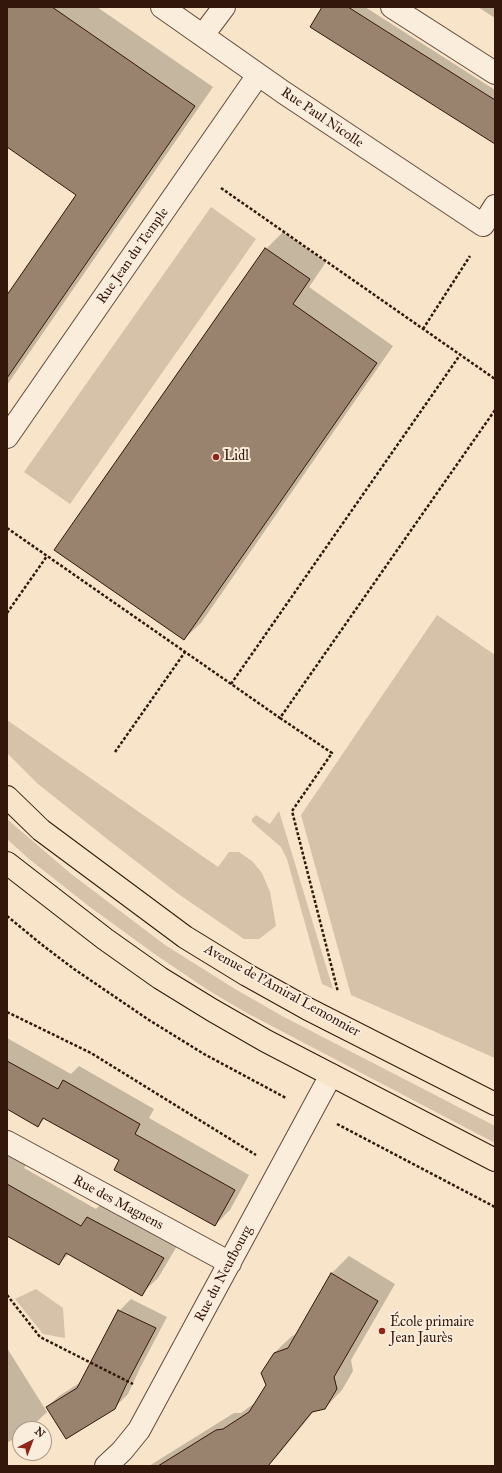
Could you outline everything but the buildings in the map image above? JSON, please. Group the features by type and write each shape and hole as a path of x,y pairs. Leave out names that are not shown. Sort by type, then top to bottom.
{"main road":[{"name":"Avenue de l'Amiral Lemonnier","path":"7,797 41,830 128,896 192,941 247,975 308,1009 495,1104"},
{"path":"7,863 104,939 160,978 266,1041 495,1160"}],"street":[{"name":"Rue Paul Nicolle","path":"162,7 258,75 483,225 495,206"},
{"path":"203,35 224,7"},
{"path":"392,7 495,73"},
{"name":"Rue Jean du Temple","path":"7,437 258,75"},
{"name":"Rue du Neufbourg","path":"106,1466 122,1451 139,1430 158,1397 331,1075"},
{"name":"Rue des Magnens","path":"7,1142 230,1263"}],"path":[{"path":"221,188 495,379"},
{"path":"423,329 470,256"},
{"path":"231,684 460,355"},
{"path":"280,718 495,410"},
{"path":"7,528 332,754 292,811 339,993"},
{"path":"7,614 47,556"},
{"path":"115,752 185,652"},
{"path":"7,916 74,969 149,1020 204,1054 284,1097"},
{"path":"7,1012 91,1053 280,1170"},
{"path":"344,1127 495,1207"},
{"path":"7,1295 40,1337 158,1397"}],"shaded area":[{"path":"211,207 256,239 70,504 24,472"},
{"path":"437,615 495,655 495,1058 351,995 301,815"},
{"path":"7,720 218,867 229,852 239,852 252,861 262,873 270,892 276,926 259,939 244,939 177,893 38,784 7,753"},
{"path":"279,811 333,989 322,984 287,859 281,847 252,822 252,819 256,815 270,824"},
{"path":"7,819 70,873 165,945 235,989 284,1017 495,1126 495,1143 245,1012 208,990 156,955 90,907 29,859 7,839"},
{"path":"36,1289 63,1308 65,1338 43,1334 15,1299"}],"place":[{"name":"Lidl","path":"216,457"},
{"name":"École primaire Jean Jaurès","path":"382,1331"}]}
